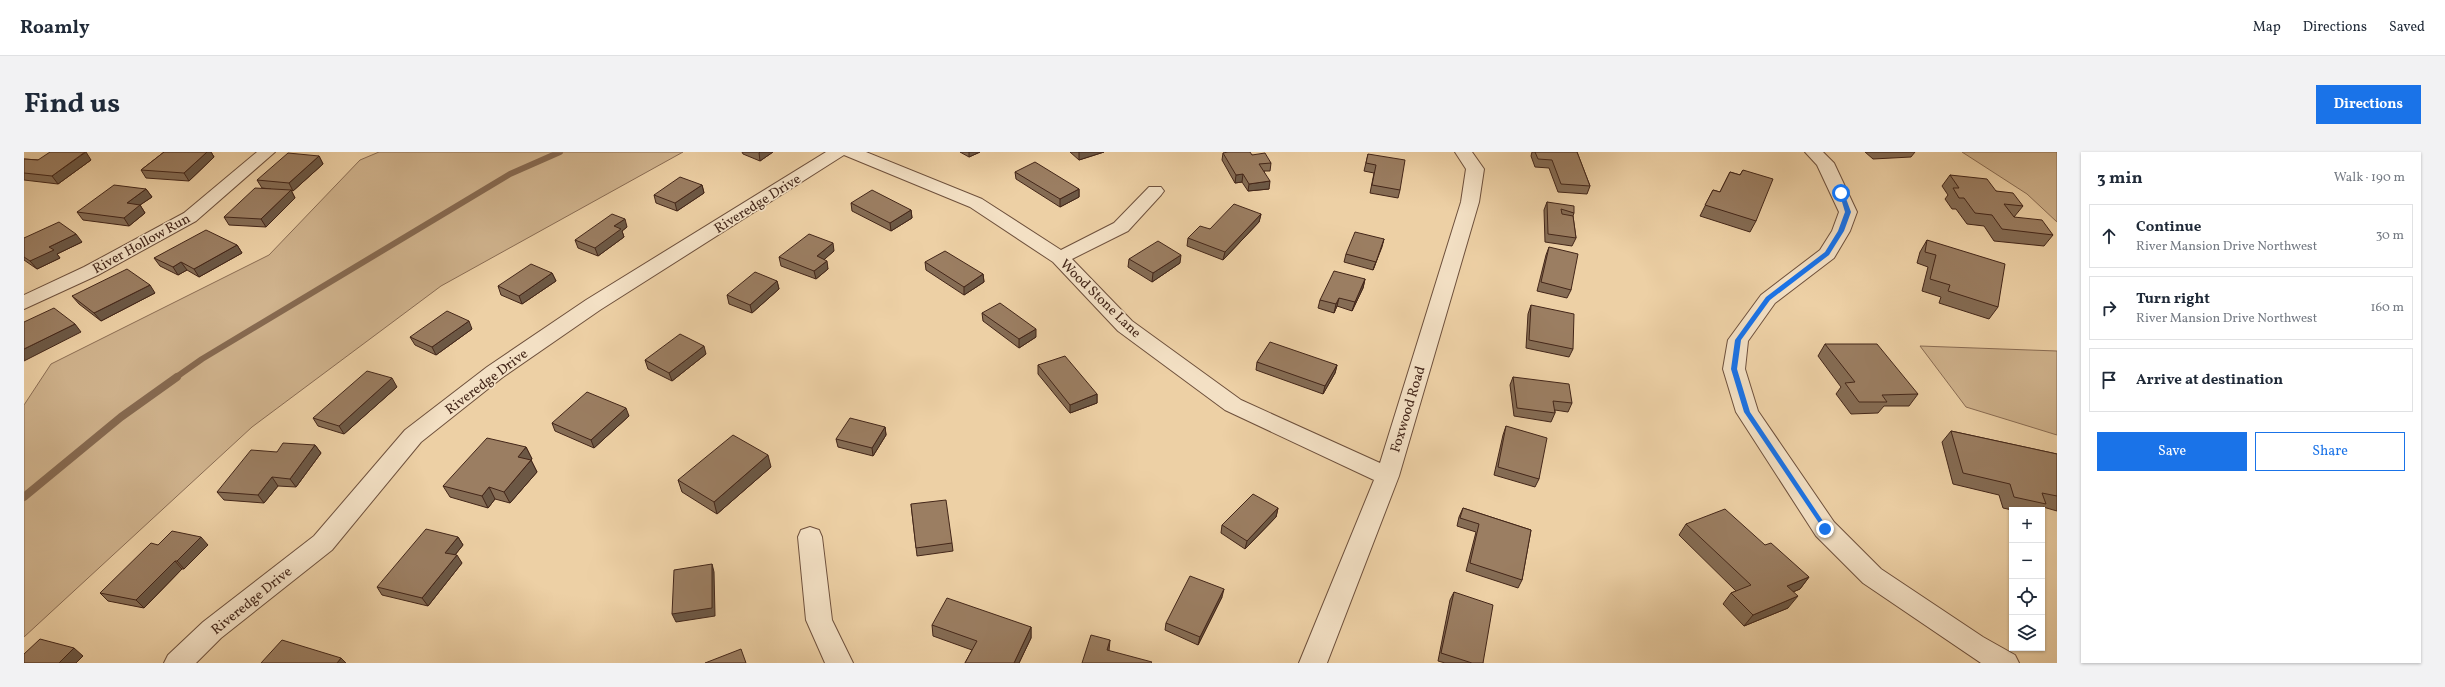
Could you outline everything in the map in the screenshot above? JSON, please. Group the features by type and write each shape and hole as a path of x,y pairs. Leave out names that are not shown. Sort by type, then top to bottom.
{"street":[{"name":"River Hollow Run","path":"24,302 91,271 190,218 267,152"},
{"name":"Riveredge Drive","path":"178,663 212,630 323,543 413,436 495,372 593,305 838,152"},
{"name":"Wood Stone Lane","path":"851,152 976,204 1060,258 1125,326 1233,405 1387,476"},
{"name":"Foxwood Road","path":"1313,663 1387,476 1470,202 1475,170 1463,152"},
{"path":"1813,152 1825,163 1848,212 1841,231 1827,254 1768,299 1738,340 1734,369 1747,412 1825,529 1872,576 1974,645 2005,663"},
{"path":"1060,258 1121,227 1155,191"},
{"path":"810,537 819,620 839,663"}],"shaded area":[{"path":"379,152 683,152 441,286 252,427 24,637 24,405 51,364 269,255 360,160"},
{"path":"1962,152 2057,152 2057,222 2027,194"},
{"path":"1920,346 2057,351 2057,435 1966,407"}],"building":[{"path":"50,152 85,152 52,176 24,173 24,159 38,160"},
{"path":"164,152 207,152 184,173 141,170"},
{"path":"1250,152 1252,155 1265,153 1271,163 1259,164 1270,181 1249,184 1243,174 1236,175 1223,153"},
{"path":"1535,152 1577,152 1590,186 1561,184 1552,160 1538,159"},
{"path":"288,153 319,156 289,183 257,180"},
{"path":"1368,154 1405,160 1400,190 1372,185 1376,165 1366,163"},
{"path":"1035,162 1079,189 1060,199 1015,172"},
{"path":"1743,170 1773,179 1756,221 1705,205 1713,190 1720,192 1730,172 1740,175"},
{"path":"1950,175 1987,179 1996,191 2013,193 2023,206 2004,204 2014,217 2042,220 2053,235 2002,229 1992,215 1975,213 1964,198 1959,198 1953,188 1959,188"},
{"path":"680,177 702,185 675,203 654,195"},
{"path":"114,185 146,189 127,203 140,205 124,218 77,212"},
{"path":"255,188 291,190 261,219 224,217"},
{"path":"872,190 911,210 890,223 851,203"},
{"path":"1547,202 1574,206 1574,213 1561,209 1562,214 1573,216 1576,238 1548,234"},
{"path":"1234,204 1261,214 1225,252 1188,238 1200,226 1210,229"},
{"path":"612,214 625,219 614,226 621,229 595,248 575,240"},
{"path":"59,222 76,234 49,247 54,250 30,261 24,257 24,238"},
{"path":"206,230 237,245 194,269 181,262 173,267 154,258"},
{"path":"1355,232 1384,239 1376,262 1346,254"},
{"path":"809,234 833,243 817,256 827,261 814,271 779,257"},
{"path":"1927,240 2005,264 1998,307 1948,291 1950,285 1930,279 1936,255 1925,252"},
{"path":"1158,241 1181,255 1153,273 1129,259"},
{"path":"1549,247 1578,254 1571,290 1541,282"},
{"path":"945,251 983,274 964,287 925,262"},
{"path":"531,264 552,273 519,296 498,286"},
{"path":"127,269 150,285 94,313 72,296"},
{"path":"1334,271 1365,279 1355,302 1339,298 1336,304 1320,300"},
{"path":"755,272 777,281 750,305 727,295"},
{"path":"1000,303 1036,329 1019,339 982,313"},
{"path":"1531,305 1574,314 1573,349 1529,340"},
{"path":"54,308 75,324 24,349 24,322"},
{"path":"447,311 469,321 432,347 410,337"},
{"path":"680,334 704,346 669,373 645,360"},
{"path":"1270,342 1337,365 1325,386 1257,362"},
{"path":"1825,344 1877,344 1918,394 1882,395 1887,402 1859,402 1845,383 1855,382"},
{"path":"1065,356 1097,394 1070,405 1038,365"},
{"path":"367,371 392,378 339,426 313,418"},
{"path":"1513,377 1569,384 1572,403 1553,401 1555,413 1517,408"},
{"path":"587,392 626,408 591,440 552,423"},
{"path":"850,418 885,427 872,448 836,439"},
{"path":"1506,426 1547,438 1539,479 1498,467"},
{"path":"1951,431 2057,454 2057,496 2042,493 2046,504 2014,497 2010,484 1963,473"},
{"path":"733,435 768,455 714,502 678,480"},
{"path":"487,438 526,447 518,457 531,460 504,492 489,487 482,496 443,486"},
{"path":"283,443 315,445 290,479 272,477 258,495 217,492 251,450 277,452"},
{"path":"1253,494 1278,508 1247,541 1222,525"},
{"path":"946,500 952,543 916,548 911,504"},
{"path":"1463,508 1531,530 1522,580 1470,563 1479,524 1460,518"},
{"path":"1725,509 1765,545 1771,543 1809,577 1787,586 1798,596 1753,615 1731,593 1751,585 1686,524"},
{"path":"426,529 458,537 445,553 457,555 422,598 377,587"},
{"path":"172,531 201,537 136,600 100,593 151,543 158,545"},
{"path":"712,564 712,608 672,614 674,570"},
{"path":"1190,576 1224,589 1200,637 1166,623"},
{"path":"1454,592 1493,605 1483,663 1472,663 1441,653"},
{"path":"947,598 1031,627 1014,663 965,663 977,641 932,625"},
{"path":"1091,635 1110,640 1107,650 1152,662 1082,663"},
{"path":"40,639 74,648 59,663 24,663 24,654"},
{"path":"282,640 341,658 337,663 261,663"},
{"path":"741,649 746,663 705,663"}],"waterway":[{"path":"175,378 202,359 510,174 560,152"},
{"path":"24,497 121,417 177,377"}],"route":[{"path":"1825,529 1747,412 1734,369 1738,340 1768,299 1827,254 1841,231 1848,212 1841,193"}]}
